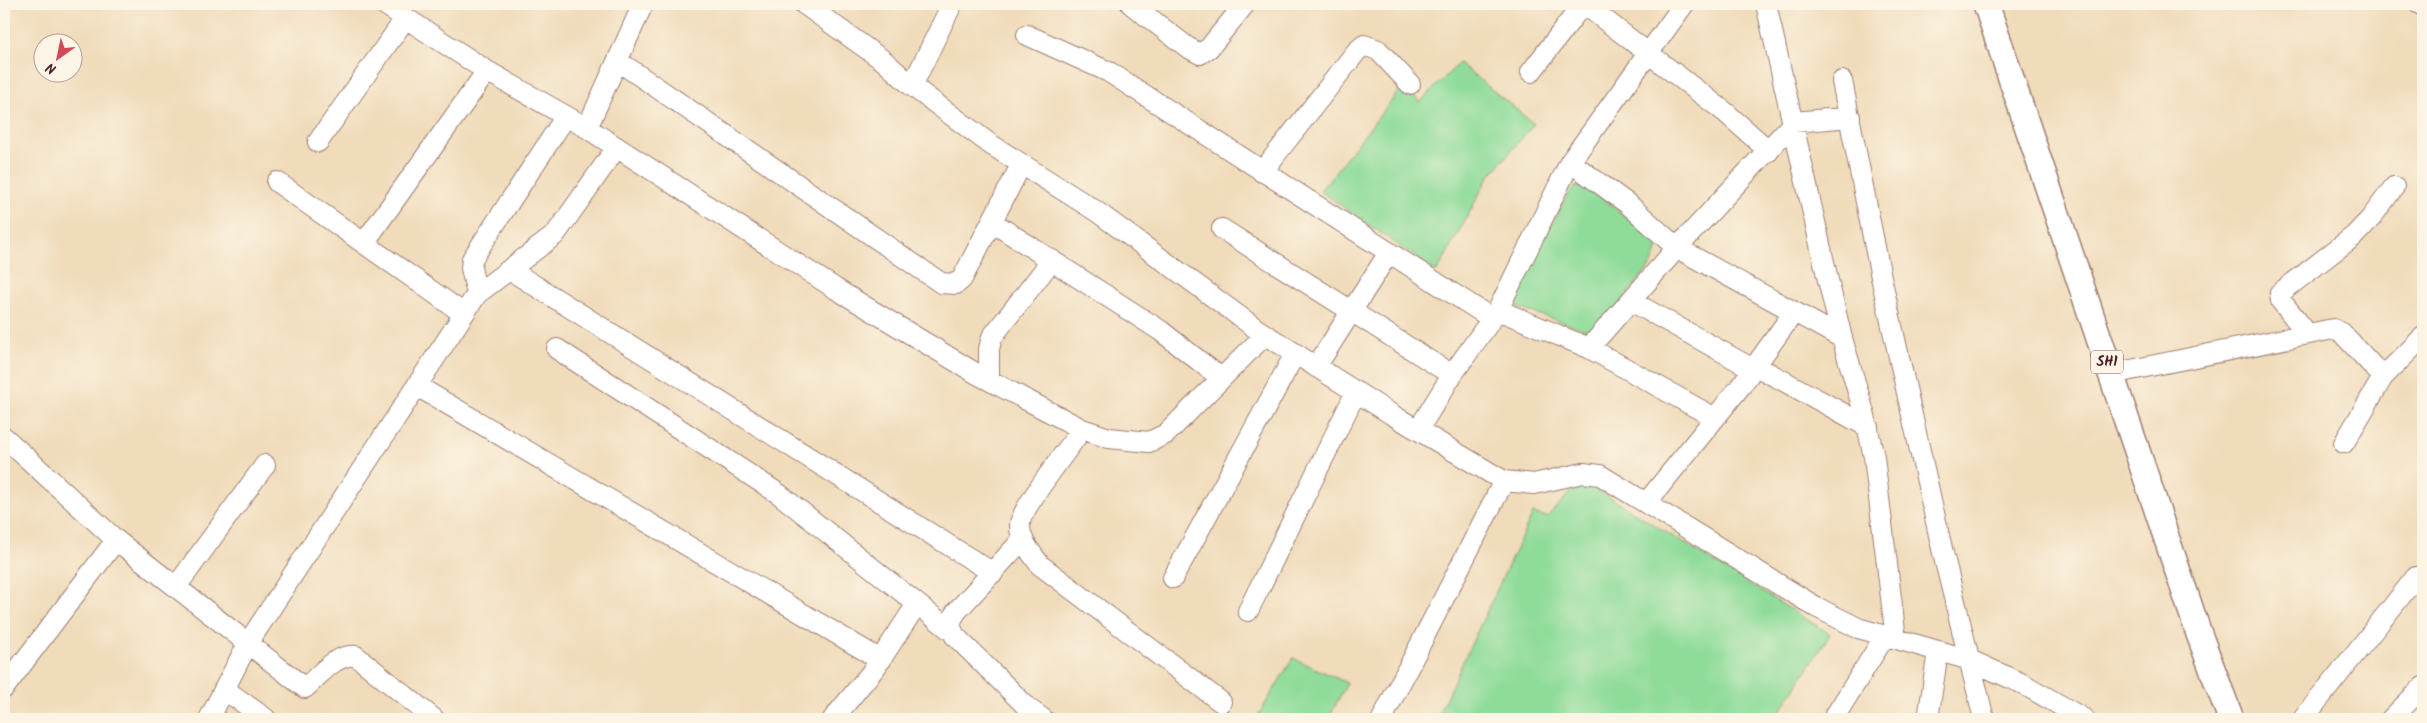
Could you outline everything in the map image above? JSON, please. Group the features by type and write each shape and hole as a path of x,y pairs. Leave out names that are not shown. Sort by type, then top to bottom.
{"main road":[{"name":"SH1","path":"1986,4 2110,374 2231,719"}],"street":[{"path":"384,4 487,71 587,128 836,289 989,380 1082,429 1109,438 1149,442 1166,434 1265,334"},
{"path":"587,128 644,4"},
{"path":"804,4 884,61 912,86 1021,165 1096,211 1265,334 1356,392 1504,481 1534,484 1583,473 1600,475 1816,607 1858,628 1970,660 2023,684 2084,719"},
{"path":"912,86 952,4"},
{"path":"1131,4 1187,47 1200,54 1209,48 1245,4"},
{"path":"1531,72 1584,4 1725,112 1769,151"},
{"path":"1418,430 1452,375 1494,314 1570,162 1684,4"},
{"path":"1766,4 1842,338 1868,427 1879,494 1890,638 1833,719"},
{"path":"318,142 405,19"},
{"path":"1027,35 1109,72 1388,254 1494,314 1589,348 1715,418"},
{"path":"1262,172 1356,52 1364,45 1378,50 1410,84"},
{"path":"618,61 941,283 956,284 962,279 1021,165"},
{"path":"364,243 487,71"},
{"path":"1842,81 1881,277 1943,553 1984,719"},
{"path":"477,294 471,268 472,259 566,116"},
{"path":"1589,348 1677,248 1794,122 1850,117"},
{"path":"208,719 248,644 477,294 555,235 617,147"},
{"path":"1570,162 1628,204 1677,248 1842,338"},
{"path":"277,182 464,314"},
{"path":"2306,332 2280,301 2280,293 2354,236 2371,218 2394,187"},
{"path":"992,222 1161,331 1221,378"},
{"path":"1222,228 1452,375"},
{"path":"1316,367 1388,254"},
{"path":"989,380 989,349 992,337 1052,260"},
{"path":"510,270 993,573"},
{"path":"1631,301 1868,427"},
{"path":"1647,502 1715,418 1794,312"},
{"path":"2110,374 2306,332 2333,329 2340,331 2382,377"},
{"path":"2344,443 2382,377 2423,337"},
{"path":"557,349 779,494 950,630 1029,709 1043,719"},
{"path":"1173,578 1295,354"},
{"path":"417,386 881,660"},
{"path":"1248,611 1356,392"},
{"path":"1082,429 1028,506 1019,522 1022,540 1040,565 1221,702"},
{"path":"4,437 116,540 305,688 339,658 347,655 356,656 434,719"},
{"path":"176,587 264,464"},
{"path":"1382,719 1504,481"},
{"path":"4,688 116,540"},
{"path":"950,630 951,618 1022,540"},
{"path":"2303,719 2416,577"},
{"path":"833,719 881,660 917,604"},
{"path":"1928,719 1938,651"},
{"path":"2390,719 2423,687"},
{"path":"224,689 266,719"}],"green space":[{"path":"1459,63 1534,124 1488,178 1437,272 1320,191 1403,86 1420,102"},
{"path":"1576,186 1587,187 1595,192 1659,244 1652,264 1603,324 1587,330 1509,305 1568,194"},
{"path":"1582,480 1830,634 1775,719 1436,719 1533,513 1547,517"},
{"path":"1293,658 1347,683 1328,719 1256,719"}]}
